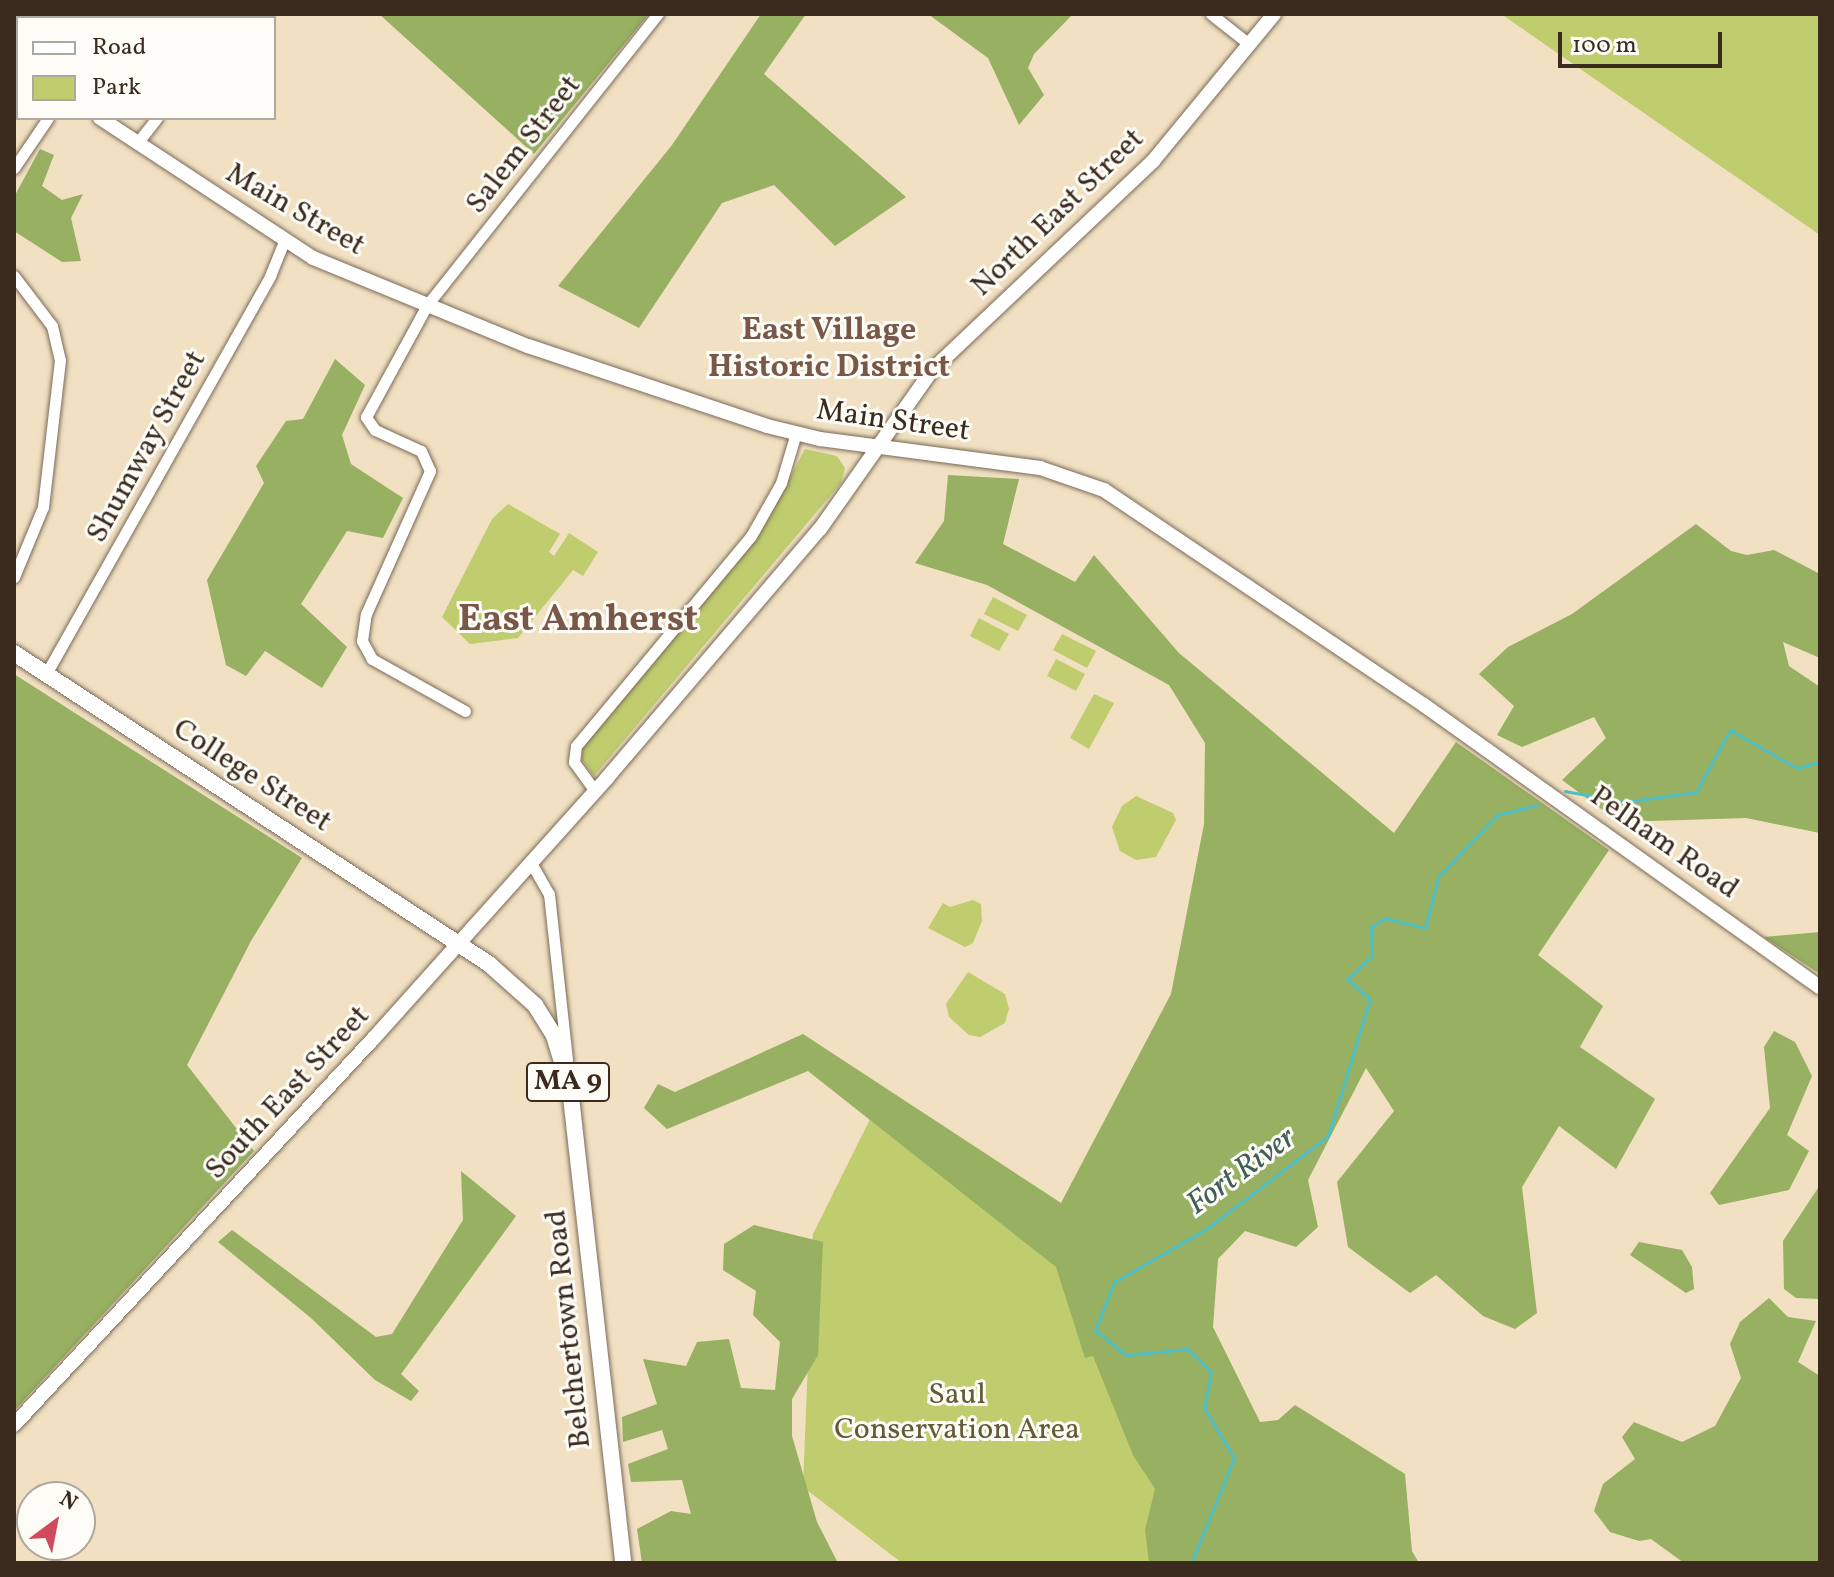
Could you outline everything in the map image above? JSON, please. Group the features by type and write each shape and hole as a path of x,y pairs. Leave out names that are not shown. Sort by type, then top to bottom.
{"highway":[{"name":"College Street","path":"14,653 459,945"},
{"name":"Belchertown Road","path":"459,945 517,985 535,1005 554,1036 570,1088 623,1563"}],"main road":[{"name":"North East Street","path":"876,446 932,370 1097,219 1153,161 1274,14"},
{"name":"Main Street","path":"103,120 284,241 340,271 687,402 796,433 1040,468 1104,490 1478,743"},
{"name":"South East Street","path":"14,1425 459,945 595,791 820,529 876,446"},
{"name":"Pelham Road","path":"1478,743 1820,987"}],"street":[{"name":"Salem Street","path":"465,711 372,659 362,641 366,614 430,471 421,451 375,430 366,417 427,305 658,14"},
{"path":"1211,14 1249,44"},
{"path":"14,168 47,120"},
{"path":"138,142 155,120"},
{"name":"Shumway Street","path":"46,674 270,276 284,241"},
{"path":"14,276 52,326 60,360 43,507 14,577"},
{"path":"595,791 574,762 576,746 751,536 781,483 796,433"},
{"name":"Belchertown Road","path":"531,863 544,878 553,919 570,1088"}],"green space":[{"path":"379,14 649,14 534,154"},
{"path":"761,14 806,14 764,74 906,197 835,246 774,185 722,203 639,328 558,286 672,145"},
{"path":"928,14 1073,14 1034,54 1028,68 1044,95 1019,125 988,58"},
{"path":"1501,14 1820,14 1820,235"},
{"path":"40,149 54,155 42,186 62,200 83,194 71,218 81,261 62,262 14,231 14,197"},
{"path":"335,359 365,385 342,435 351,464 403,498 383,538 347,531 301,604 347,647 322,688 265,651 246,676 226,665 207,580 264,483 256,466 286,421 303,419"},
{"path":"805,449 837,456 845,468 841,483 594,776 582,760 582,746 778,500"},
{"path":"948,475 1019,479 1003,544 1075,582 1094,555 1179,653 1394,833 1456,742 1609,850 1538,955 1603,1006 1580,1047 1655,1099 1616,1169 1559,1126 1522,1187 1537,1313 1515,1329 1483,1316 1436,1275 1410,1293 1348,1247 1337,1182 1394,1111 1366,1068 1308,1180 1318,1227 1296,1247 1245,1231 1218,1259 1213,1327 1260,1422 1278,1420 1295,1405 1405,1474 1412,1551 1419,1563 1149,1563 1145,1530 1155,1489 1133,1455 1093,1356 1085,1358 1056,1267 808,1071 667,1129 644,1108 658,1084 675,1092 803,1034 1061,1203 1171,994 1204,824 1205,743 1169,685 987,585 915,563 944,521"},
{"path":"508,504 560,534 549,552 554,556 569,533 598,552 583,576 573,570 518,638 470,644 442,617 492,519"},
{"path":"1696,524 1731,551 1747,555 1774,550 1820,574 1820,658 1783,642 1789,666 1820,687 1820,833 1746,818 1619,822 1562,780 1606,738 1594,717 1522,747 1497,735 1514,706 1479,674 1508,647 1572,614"},
{"path":"993,597 1027,615 1018,631 984,614"},
{"path":"979,618 1009,634 999,651 970,636"},
{"path":"1062,634 1096,651 1087,668 1053,650"},
{"path":"1056,659 1085,674 1076,691 1047,676"},
{"path":"14,674 302,858 251,941 187,1065 254,1151 14,1411"},
{"path":"1094,694 1114,703 1089,749 1070,738"},
{"path":"1136,796 1173,813 1176,820 1156,857 1136,860 1120,851 1112,827 1122,806"},
{"path":"973,900 981,904 982,921 973,943 965,947 928,928 943,903 950,907"},
{"path":"1820,932 1820,974 1764,937"},
{"path":"968,972 1005,994 1009,1009 1005,1023 980,1037 969,1035 949,1017 946,1004"},
{"path":"1774,1031 1795,1042 1812,1076 1787,1135 1809,1151 1789,1190 1719,1205 1710,1193 1770,1108 1764,1047"},
{"name":"Saul Conservation Area","path":"877,1105 1006,1200 1223,1480 1173,1563 902,1563 803,1487 813,1234"},
{"path":"461,1171 516,1216 401,1374 419,1391 411,1401 375,1380 311,1318 218,1242 232,1230 376,1337 392,1334 463,1220"},
{"path":"1820,1185 1820,1299 1796,1298 1784,1289 1783,1241"},
{"path":"754,1225 823,1242 818,1355 792,1399 792,1436 817,1522 838,1563 642,1563 637,1529 671,1511 691,1514 682,1480 631,1482 628,1464 668,1449 662,1430 623,1442 622,1417 657,1404 643,1359 686,1366 697,1342 729,1339 741,1388 775,1390 780,1342 753,1315 756,1291 723,1270 724,1244"},
{"path":"1639,1242 1682,1250 1692,1267 1694,1289 1686,1293 1630,1255"},
{"path":"1769,1298 1788,1317 1816,1321 1798,1362 1820,1376 1820,1563 1684,1563 1651,1539 1639,1541 1610,1532 1594,1511 1603,1484 1635,1459 1622,1437 1634,1422 1682,1442 1715,1426 1741,1378 1730,1344 1740,1322"}],"waterway":[{"name":"Fort River","path":"1565,791 1624,802 1696,792 1730,730 1797,768 1820,762"},
{"name":"Fort River","path":"1191,1563 1234,1458 1204,1408 1211,1372 1187,1349 1126,1355 1095,1330 1114,1282 1206,1229 1328,1136 1370,999 1347,979 1372,956 1371,927 1385,918 1425,928 1438,877 1497,815 1537,805"}],"district":[{"name":"East Village Historic District","path":"829,350"},
{"name":"East Amherst","path":"578,621"}]}
